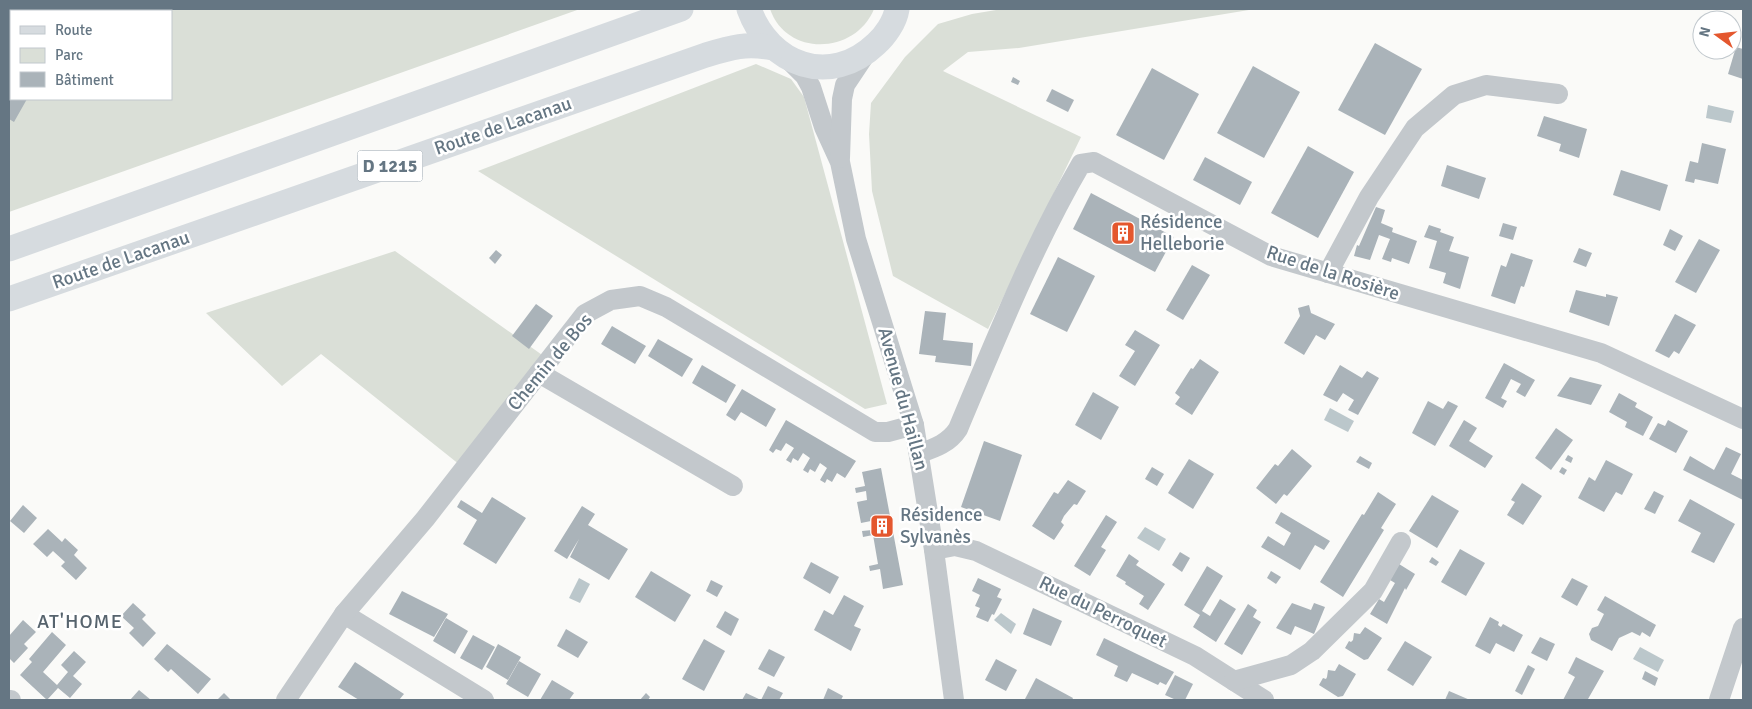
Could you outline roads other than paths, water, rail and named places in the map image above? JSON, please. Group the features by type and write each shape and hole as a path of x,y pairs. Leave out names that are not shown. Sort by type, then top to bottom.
{"main road":[{"name":"D 1215","path":"9,249 681,9"},
{"path":"749,9 758,31 781,54"},
{"path":"865,55 884,37 898,10"},
{"name":"Route de Lacanau","path":"9,300 735,46 753,44 807,66 827,67 847,64 865,55"}],"street":[{"name":"Avenue du Haillan","path":"781,54 805,76 811,87 824,127 840,162 856,239 914,425 920,453 954,700"},
{"name":"Avenue du Haillan","path":"840,162 842,100 845,85 865,55"},
{"path":"1328,273 1370,197 1415,128 1454,94 1486,86 1558,94"},
{"name":"Rue de la Rosière","path":"920,453 940,446 953,437 958,429 1010,308 1081,164 1094,162 1271,256 1601,353 1743,419"},
{"name":"Chemin de Bos","path":"294,697 344,614 425,520 585,314 611,300 640,296 666,307 875,432 888,432 914,425"},
{"path":"539,373 733,486"},
{"path":"1234,681 1292,665 1312,651 1373,591 1401,542"},
{"name":"Rue du Perroquet","path":"934,550 955,546 976,551 1195,656 1263,700"},
{"path":"344,614 484,700"},
{"path":"1719,700 1743,628"}],"place":[{"name":"Résidence Helleborie","path":"1123,233"},
{"name":"Résidence Sylvanès","path":"882,526"}],"district":[{"name":"AT'HOME","path":"80,621"}]}
